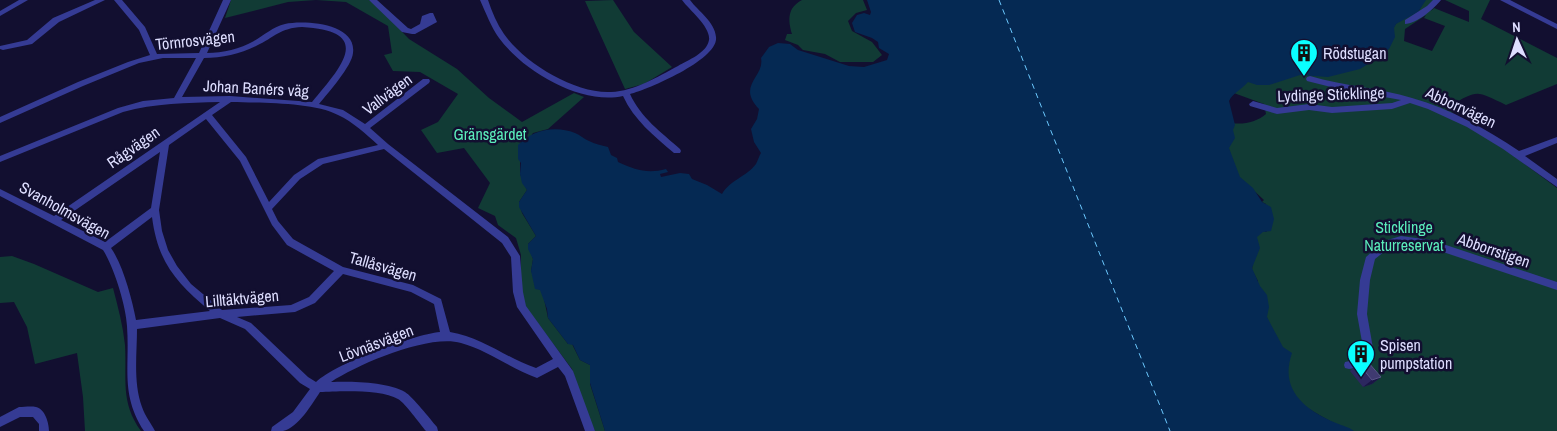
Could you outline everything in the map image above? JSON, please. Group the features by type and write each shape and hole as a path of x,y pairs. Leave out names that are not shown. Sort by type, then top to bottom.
{"street":[{"path":"0,14 24,0"},
{"path":"4,48 29,42 56,20 101,0"},
{"path":"118,0 142,29 154,57"},
{"path":"176,100 202,55 226,0"},
{"path":"373,0 405,30 412,32 423,25"},
{"path":"484,0 503,38 528,61 550,77 583,92 610,96 626,93 655,83 701,55 710,47 713,40 710,30 686,0"},
{"path":"1408,22 1430,8 1437,0"},
{"path":"1504,0 1557,27"},
{"name":"Törnrosvägen","path":"0,120 82,83 154,57 223,54 241,50 286,26 317,24 336,31 348,42 350,52 347,61 314,105"},
{"name":"Abborrvägen","path":"1310,79 1410,100 1460,120 1518,155 1557,184"},
{"name":"Vallvägen","path":"365,128 426,81"},
{"path":"626,93 632,109 644,122 677,150"},
{"name":"Johan Banérs väg","path":"0,159 121,110 143,104 176,100 230,99 314,105 340,112 365,128 385,146 505,240 515,256 518,292 522,307 559,361"},
{"name":"Rågvägen","path":"54,220 230,99"},
{"name":"Lydinge Sticklinge","path":"1253,104 1277,111 1309,107 1332,110 1392,106 1410,100"},
{"name":"Tallåsvägen","path":"208,115 243,159 275,223 290,242 340,270 413,289 438,302 446,336"},
{"path":"1518,155 1557,140"},
{"path":"164,143 155,210 160,237 174,269 188,287 220,314 248,326 304,380 317,388 342,386 386,390 402,396 433,431"},
{"path":"268,208 297,177 321,161 385,146"},
{"name":"Svanholmsvägen","path":"0,192 106,247 112,256 132,325 131,383 136,405 150,431"},
{"path":"106,247 155,210"},
{"name":"Abborrstigen","path":"1349,365 1362,363 1369,354 1362,314 1365,280 1371,257 1386,244 1406,240 1431,244 1557,286"},
{"name":"Lilltäktvägen","path":"132,325 220,314 292,309 312,300 340,270"},
{"name":"Lövnäsvägen","path":"276,431 297,415 317,388 329,378 406,344 446,336 480,345 526,370 537,373 559,361"},
{"path":"559,361 569,374 590,431"},
{"path":"0,422 19,412 36,412 44,423 44,431"}],"green space":[{"path":"231,0 316,0 288,2 225,18"},
{"name":"Gränsgärdet","path":"316,0 369,0 409,39 457,69 489,98 522,122 574,93 584,97 548,129 533,133 520,153 520,174 527,190 519,202 522,213 536,236 528,244 533,259 531,271 543,294 548,318 568,344 572,344 580,360 590,365 590,384 605,431 595,431 586,412 572,369 525,306 521,293 521,255 516,238 498,225 495,216 478,208 490,183 464,148 437,153 421,130 438,122 458,94 420,72 393,71 384,55 392,53 388,26 346,2"},
{"path":"613,0 634,32 672,67 644,84 625,89 585,1"},
{"path":"802,0 863,0 867,10 856,13 848,21 852,31 872,42 882,55 873,62 840,62 825,54 803,50 798,45 785,40 787,34 792,34 789,19 791,11"},
{"name":"Sticklinge Naturreservat","path":"1425,0 1438,0 1431,11 1434,8 1469,22 1469,11 1445,0 1490,0 1481,19 1557,58 1557,84 1506,105 1478,94 1467,97 1450,106 1455,118 1510,153 1557,188 1557,431 1350,431 1304,405 1289,392 1285,385 1282,347 1273,338 1258,281 1252,270 1255,236 1262,230 1266,232 1270,228 1266,204 1237,175 1227,143 1232,123 1250,122 1266,114 1264,104 1231,92 1246,82 1393,28 1398,21 1418,12","holes":["1426,15 1424,18 1445,26 1432,51 1404,41 1405,29"]},
{"path":"12,256 98,292 113,288 125,345 127,400 134,420 141,431 85,431 77,353 35,364 27,327 14,302 0,303 0,257"}],"water":[{"path":"867,0 1426,0 1418,12 1396,24 1394,28 1395,37 1389,49 1360,69 1328,77 1300,75 1269,85 1257,85 1248,82 1229,101 1235,125 1233,130 1235,138 1229,148 1240,177 1253,188 1262,202 1271,207 1274,219 1271,231 1263,232 1257,237 1260,248 1252,268 1260,286 1267,295 1269,307 1267,317 1283,347 1292,353 1289,378 1292,388 1305,405 1314,412 1354,431 605,431 590,383 590,365 580,360 573,345 568,344 548,318 547,309 540,290 535,289 531,271 533,259 528,249 528,244 536,236 519,207 519,202 527,190 522,183 520,174 521,163 518,159 518,145 530,136 544,130 560,129 608,147 611,155 624,165 647,171 666,169 668,172 660,174 661,177 680,173 689,174 692,179 722,194 729,185 756,164 761,153 754,142 751,129 757,119 759,109 750,94 751,87 761,65 761,58 769,47 778,43 790,44 798,50 849,66 864,67 887,60 889,54 879,48 878,42 855,32 852,23 857,15 864,13 870,15 871,12"}],"building":[{"path":"1368,362 1381,377 1372,380 1358,363"}],"ferry route":[{"path":"999,0 1170,431"}],"place":[{"name":"Rödstugan","path":"1304,77"},
{"name":"Spisen pumpstation","path":"1361,378"}]}
